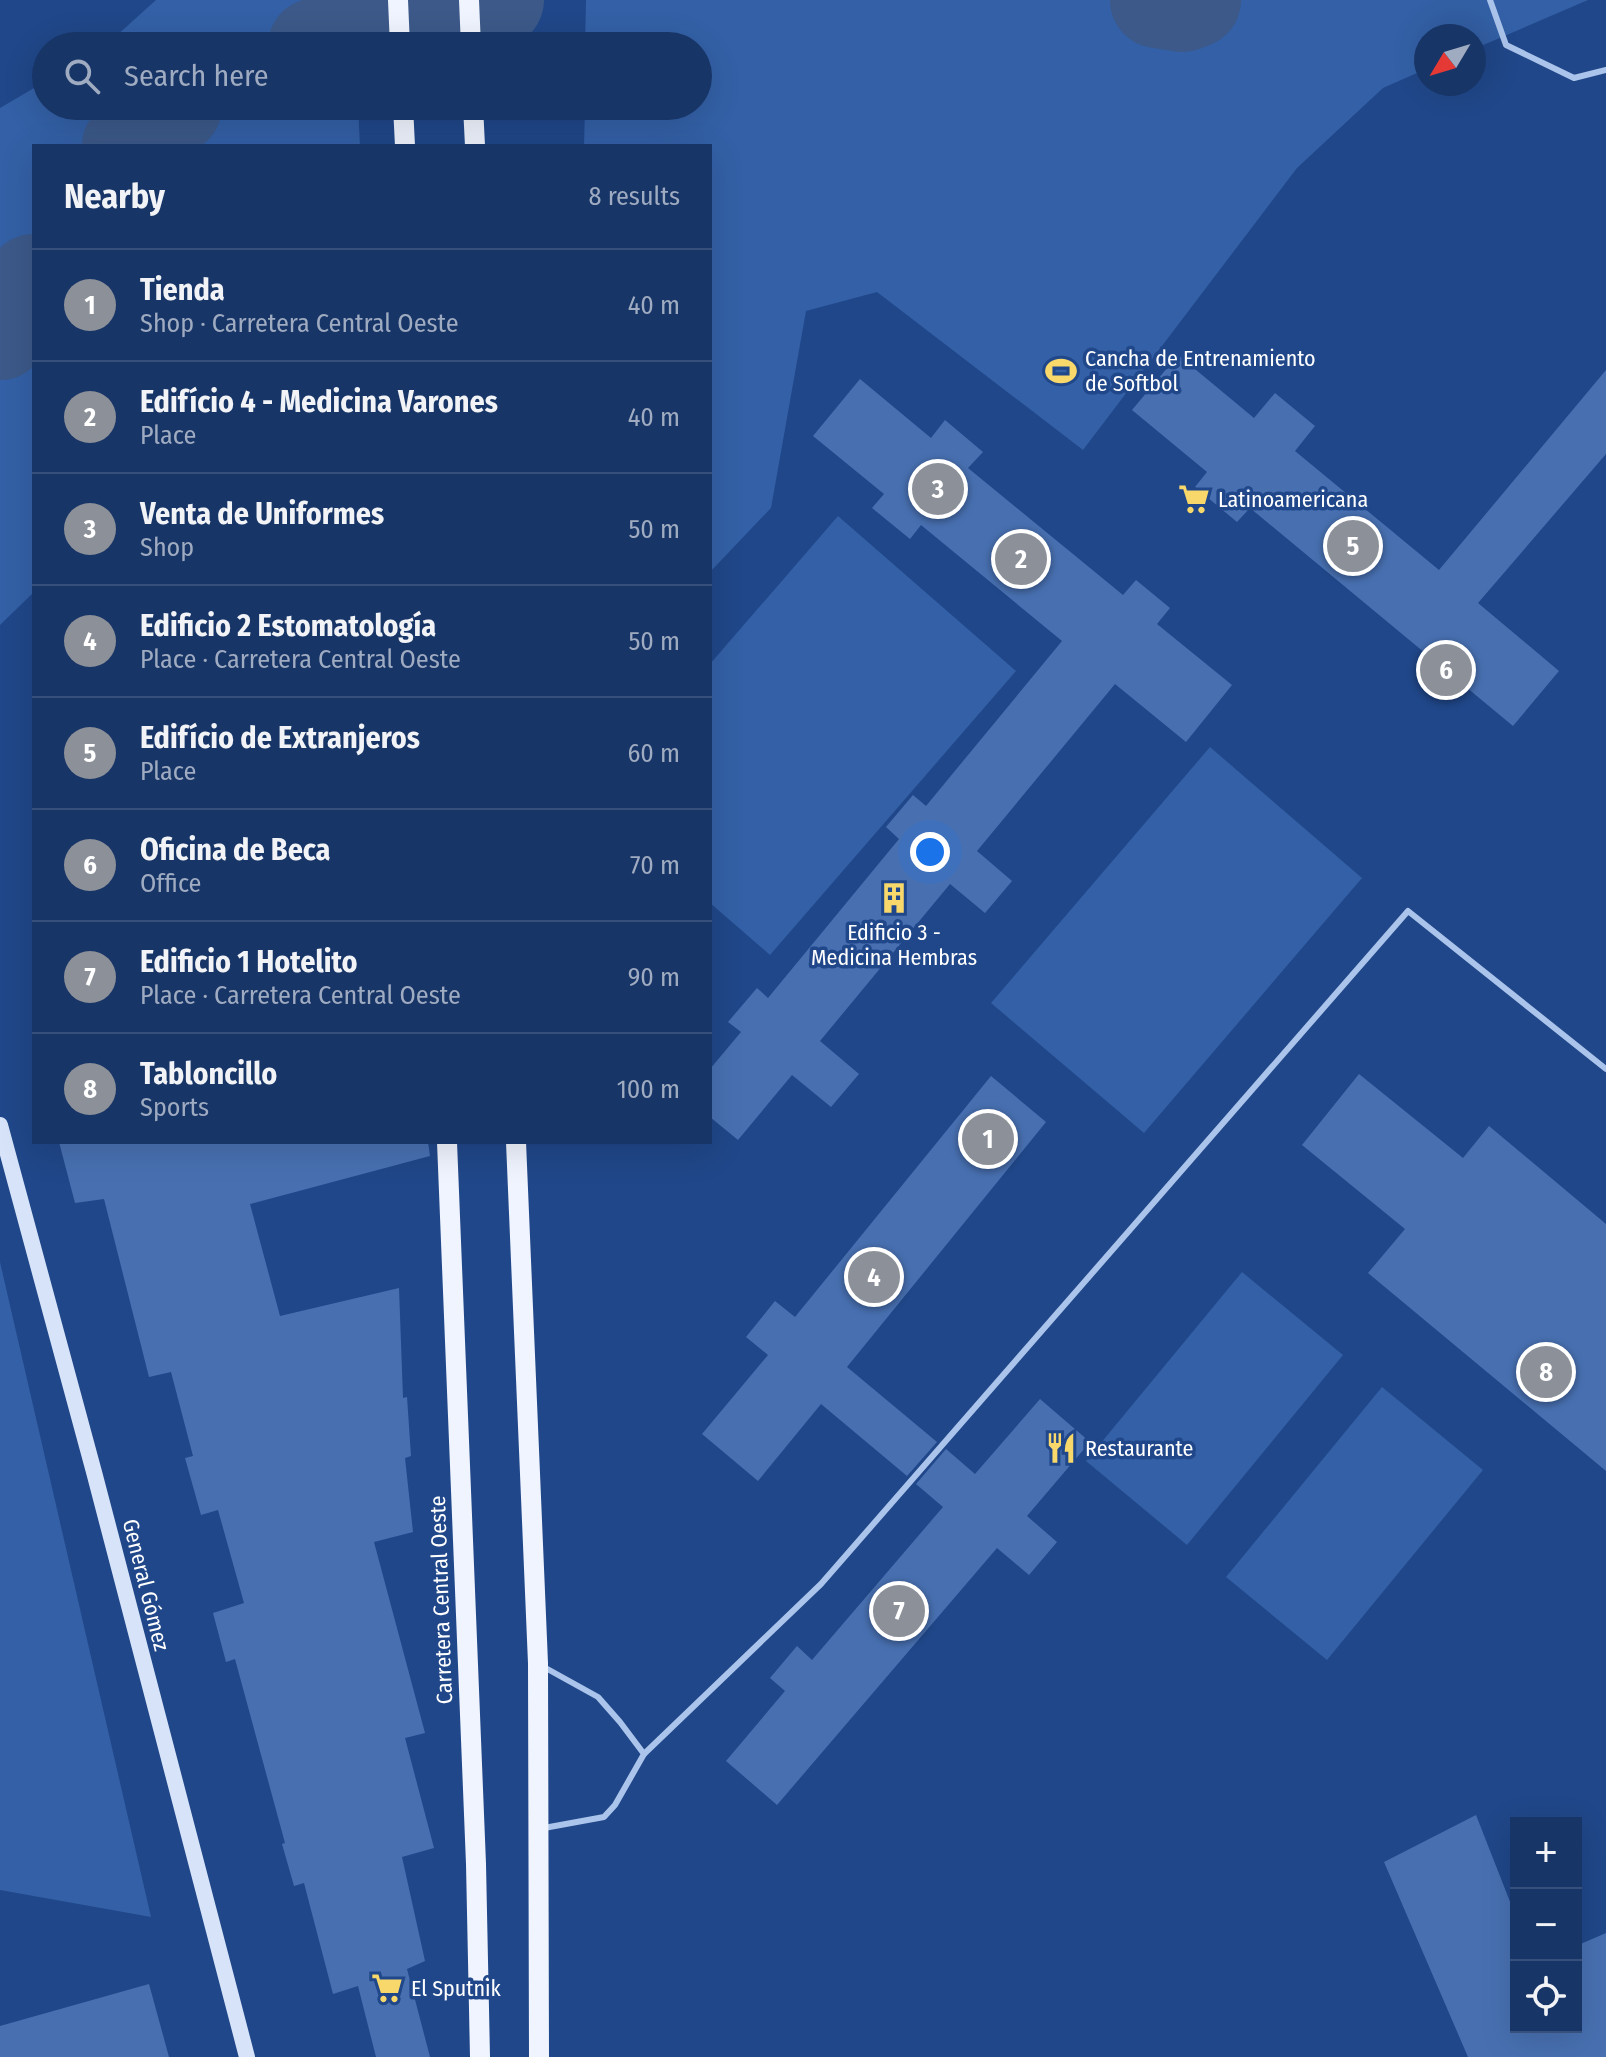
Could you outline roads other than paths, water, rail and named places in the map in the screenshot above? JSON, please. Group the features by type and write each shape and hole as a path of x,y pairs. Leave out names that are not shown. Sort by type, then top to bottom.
{"main road":[{"path":"398,0 399,32"},
{"path":"469,0 470,32"},
{"path":"404,120 405,144"},
{"path":"474,120 475,144"},
{"name":"General Gómez","path":"0,1125 247,2057"},
{"name":"Carretera Central Oeste","path":"447,1144 476,1864 480,2057"},
{"path":"516,1144 538,1663 536,1830 539,2057"}],"lane":[{"path":"1490,0 1506,45 1574,78 1606,70"},
{"path":"536,1830 604,1817 615,1805 644,1754 821,1584 1408,911 1606,1069"},
{"path":"538,1663 598,1697 644,1754"}],"waterway":[{"path":"371,32 496,0"},
{"path":"1158,0 1183,4 1193,0"},
{"path":"132,144 159,120"},
{"path":"0,332 32,285"}],"place":[{"name":"Cancha de Entrenamiento de Softbol","path":"1061,371"},
{"name":"Venta de Uniformes","path":"938,489"},
{"name":"Latinoamericana","path":"1194,499"},
{"name":"Edifício de Extranjeros","path":"1353,546"},
{"name":"Edifício 4 - Medicina Varones","path":"1021,559"},
{"name":"Oficina de Beca","path":"1446,670"},
{"name":"Edificio 3 - Medicina Hembras","path":"894,898"},
{"name":"Tienda","path":"988,1139"},
{"name":"Edificio 2 Estomatología","path":"874,1277"},
{"name":"Tabloncillo","path":"1546,1372"},
{"name":"Restaurante","path":"1061,1448"},
{"name":"Edificio 1 Hotelito","path":"899,1611"},
{"name":"El Sputnik","path":"387,1988"}]}
